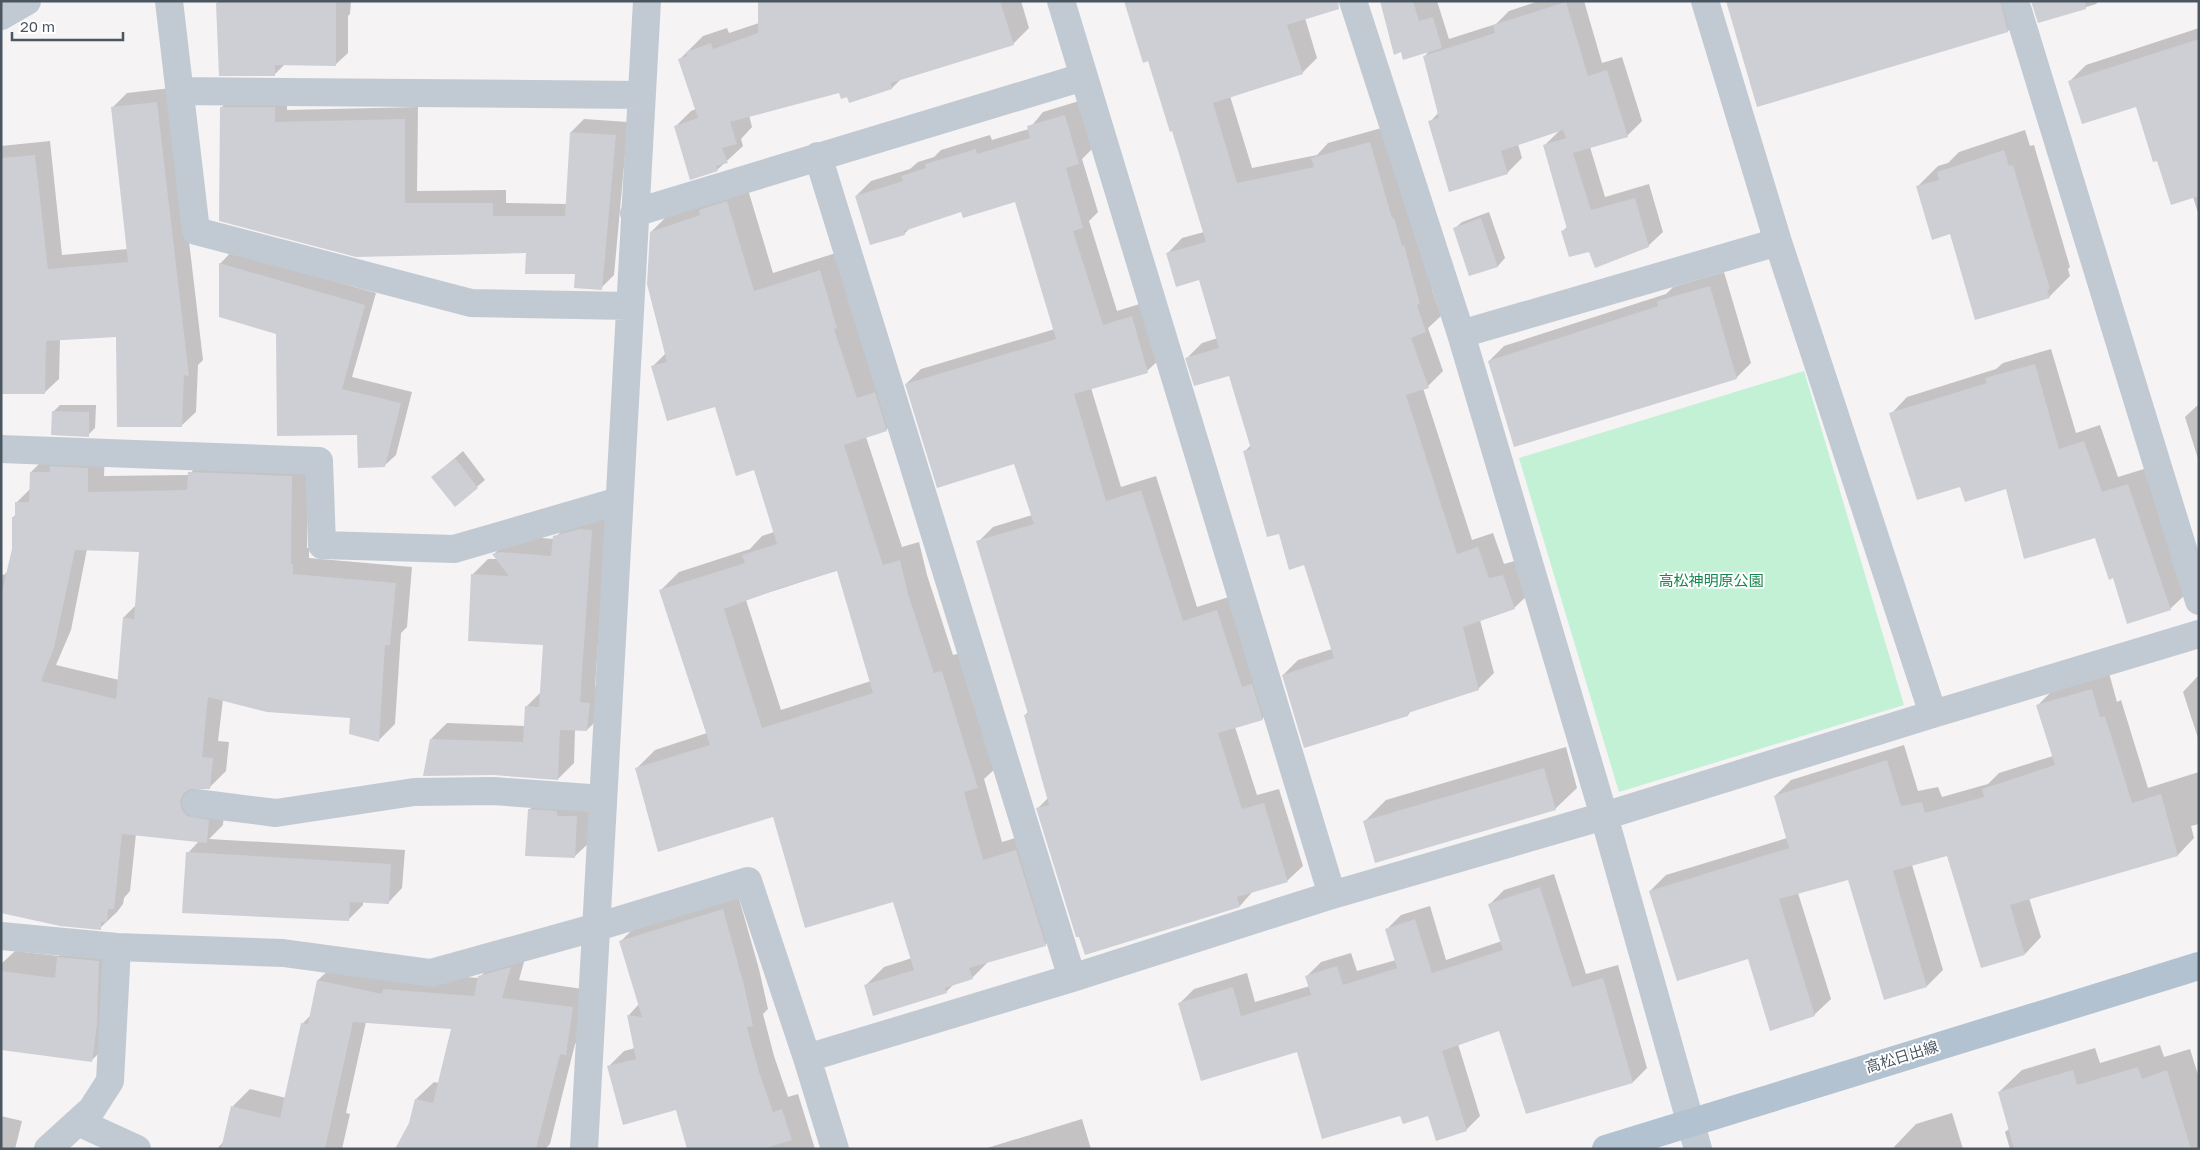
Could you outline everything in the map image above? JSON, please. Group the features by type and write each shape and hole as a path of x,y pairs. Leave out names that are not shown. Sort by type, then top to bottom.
{"main road":[{"name":"高松日出線","path":"1606,1149 2199,966"}],"street":[{"path":"1,16 27,1"},
{"path":"169,1 196,231 471,303 629,306"},
{"path":"584,1149 647,1"},
{"path":"1061,1 1332,895"},
{"path":"1353,1 1461,334 1604,816 1698,1149"},
{"path":"1705,1 1778,242 1933,714"},
{"path":"2015,1 2199,601"},
{"path":"634,213 1083,77"},
{"path":"180,91 641,95"},
{"path":"818,156 1072,978"},
{"path":"1461,334 1778,242"},
{"path":"1,448 319,461 322,545 454,550 619,501"},
{"path":"807,1058 1072,978 1332,895 1604,816 2199,634"},
{"path":"196,803 276,813 414,792 493,791 604,799"},
{"path":"1,936 117,947 283,953 431,973 597,927 748,881 807,1058 834,1149"},
{"path":"48,1149 92,1109 110,1081 117,947"},
{"path":"78,1122 138,1149"}],"green space":[{"name":"高松神明原公園","path":"1804,371 1904,705 1619,792 1519,458"}],"building":[{"path":"243,1 336,1 336,66 275,65 275,76 219,76 216,3"},
{"path":"758,1 1000,1 1014,45 891,83 892,89 849,103 847,97 841,99 839,93 730,122 737,144 722,148 728,163 716,166 718,171 690,180 674,126 698,118 678,59 687,56 686,52 711,43 713,49 758,33"},
{"path":"1124,1 1338,1 1339,9 1287,25 1303,74 1213,103 1237,183 1314,167 1311,158 1370,142 1392,218 1394,218 1402,246 1404,245 1420,304 1417,305 1426,332 1411,338 1429,388 1406,395 1457,554 1478,547 1489,578 1503,575 1515,609 1463,627 1479,690 1408,713 1408,716 1304,748 1282,675 1334,658 1304,565 1289,570 1279,534 1267,537 1243,451 1251,449 1229,376 1194,386 1185,358 1219,348 1199,280 1176,287 1166,253 1206,242 1172,131 1170,132 1148,61 1143,63"},
{"path":"1380,1 1413,1 1419,21 1433,17 1442,48 1403,60 1401,52 1394,55"},
{"path":"1726,1 2000,1 2008,32 1757,107"},
{"path":"2031,1 2085,1 2086,9 2038,23"},
{"path":"1566,2 1588,76 1607,70 1628,137 1573,153 1591,210 1635,198 1649,247 1595,268 1589,252 1569,257 1561,231 1567,229 1543,145 1566,138 1563,130 1501,151 1508,174 1449,192 1428,121 1439,118 1423,56 1495,33 1493,25"},
{"path":"2199,39 2199,196 2171,205 2157,161 2153,162 2136,107 2082,124 2068,81"},
{"path":"157,102 189,376 184,375 182,427 117,427 116,337 46,341 45,394 1,394 1,158 35,155 48,269 128,262 111,107"},
{"path":"220,107 275,107 275,122 405,119 405,203 493,203 493,216 565,216 570,132 616,135 602,290 574,288 575,274 525,274 526,253 356,257 219,221"},
{"path":"1065,115 1079,164 1066,168 1083,228 1073,231 1103,325 1132,316 1148,373 1074,394 1106,501 1141,490 1183,621 1217,610 1242,687 1252,684 1263,720 1218,733 1242,809 1264,803 1288,882 1237,897 1240,907 1085,955 1079,937 1076,937 1036,808 1049,805 1024,715 1028,714 976,541 1034,524 1014,464 937,488 905,384 1056,339 1015,202 963,218 961,212 904,231 905,235 870,245 855,196 903,181 901,176 926,168 925,164 976,149 977,154 1030,138 1027,126"},
{"path":"2004,150 2009,166 2013,165 2050,289 2047,290 2050,298 1975,320 1950,234 1932,240 1916,186 1939,180 1937,172"},
{"path":"727,201 754,291 820,270 837,328 834,329 857,398 875,392 887,431 844,445 883,565 900,560 908,594 934,673 942,671 978,788 964,792 983,860 1016,850 1046,946 969,968 973,979 945,988 947,993 873,1016 864,985 914,970 893,902 805,928 773,817 658,852 635,768 710,745 659,590 745,563 742,555 777,544 754,470 736,476 715,407 667,421 651,366 667,362 647,284 650,232 700,215 699,210","holes":["837,571 873,693 762,728 724,609 780,588"]},
{"path":"1481,218 1498,267 1469,276 1453,228"},
{"path":"219,263 365,305 342,389 401,403 385,467 358,468 357,435 277,436 276,334 219,317"},
{"path":"1710,286 1737,379 1514,447 1488,361 1658,306 1657,301"},
{"path":"2035,364 2059,449 2084,441 2102,492 2128,484 2171,610 2127,624 2113,578 2109,580 2095,538 2024,559 2006,489 1965,502 1960,487 1917,500 1889,413 1987,383 1985,378"},
{"path":"52,411 89,412 89,437 51,435"},
{"path":"455,458 478,488 455,507 431,477"},
{"path":"50,466 88,468 88,492 187,490 188,472 292,476 291,564 293,564 293,574 396,583 390,645 385,645 379,742 349,734 350,718 267,712 208,697 202,757 213,758 210,789 190,789 183,794 180,802 182,810 187,816 209,820 207,843 122,834 114,909 108,909 107,922 101,922 101,930 60,926 1,913 1,596 12,549 12,517 15,517 15,502 29,502 30,472 50,472","holes":["75,550 139,552 134,619 123,617 116,699 41,681 54,648"]},
{"path":"580,529 592,530 580,702 590,703 587,731 560,730 558,780 493,775 423,776 430,739 523,742 525,706 539,707 543,645 468,641 471,574 509,576 492,554 501,552 551,556 553,536"},
{"path":"2092,689 2100,717 2105,716 2132,803 2161,794 2178,856 2010,905 2025,955 1981,968 1947,856 1893,871 1927,987 1884,1000 1848,880 1779,899 1815,1016 1770,1031 1748,959 1677,981 1649,891 1789,848 1774,796 1887,760 1901,806 1922,802 1925,813 1984,797 1982,789 2055,765 2036,705"},
{"path":"1544,768 1556,810 1375,863 1363,821"},
{"path":"528,809 557,811 557,816 577,816 575,858 525,856"},
{"path":"186,852 391,864 389,904 350,902 349,921 182,913"},
{"path":"1540,887 1572,987 1603,978 1633,1083 1526,1114 1499,1031 1442,1051 1467,1131 1436,1141 1428,1116 1403,1124 1400,1116 1322,1139 1297,1052 1201,1081 1178,1003 1233,987 1241,1016 1311,995 1305,976 1337,966 1343,985 1397,968 1385,929 1415,919 1432,973 1503,950 1488,904"},
{"path":"723,909 744,985 753,1026 747,1027 759,1072 773,1112 782,1109 792,1140 763,1149 687,1149 676,1110 623,1125 607,1066 636,1059 627,1015 642,1017 619,941"},
{"path":"57,957 99,961 97,1025 92,1062 1,1050 1,971 55,978"},
{"path":"511,967 502,998 573,1007 566,1055 560,1054 536,1149 395,1149 409,1123 415,1099 433,1103 451,1029 353,1022 325,1149 221,1149 231,1106 280,1118 301,1023 308,1024 317,980 382,994 383,989 474,996 478,976"},
{"path":"2138,1067 2142,1079 2167,1070 2191,1149 2014,1149 1998,1092 2073,1070 2077,1085"}]}
